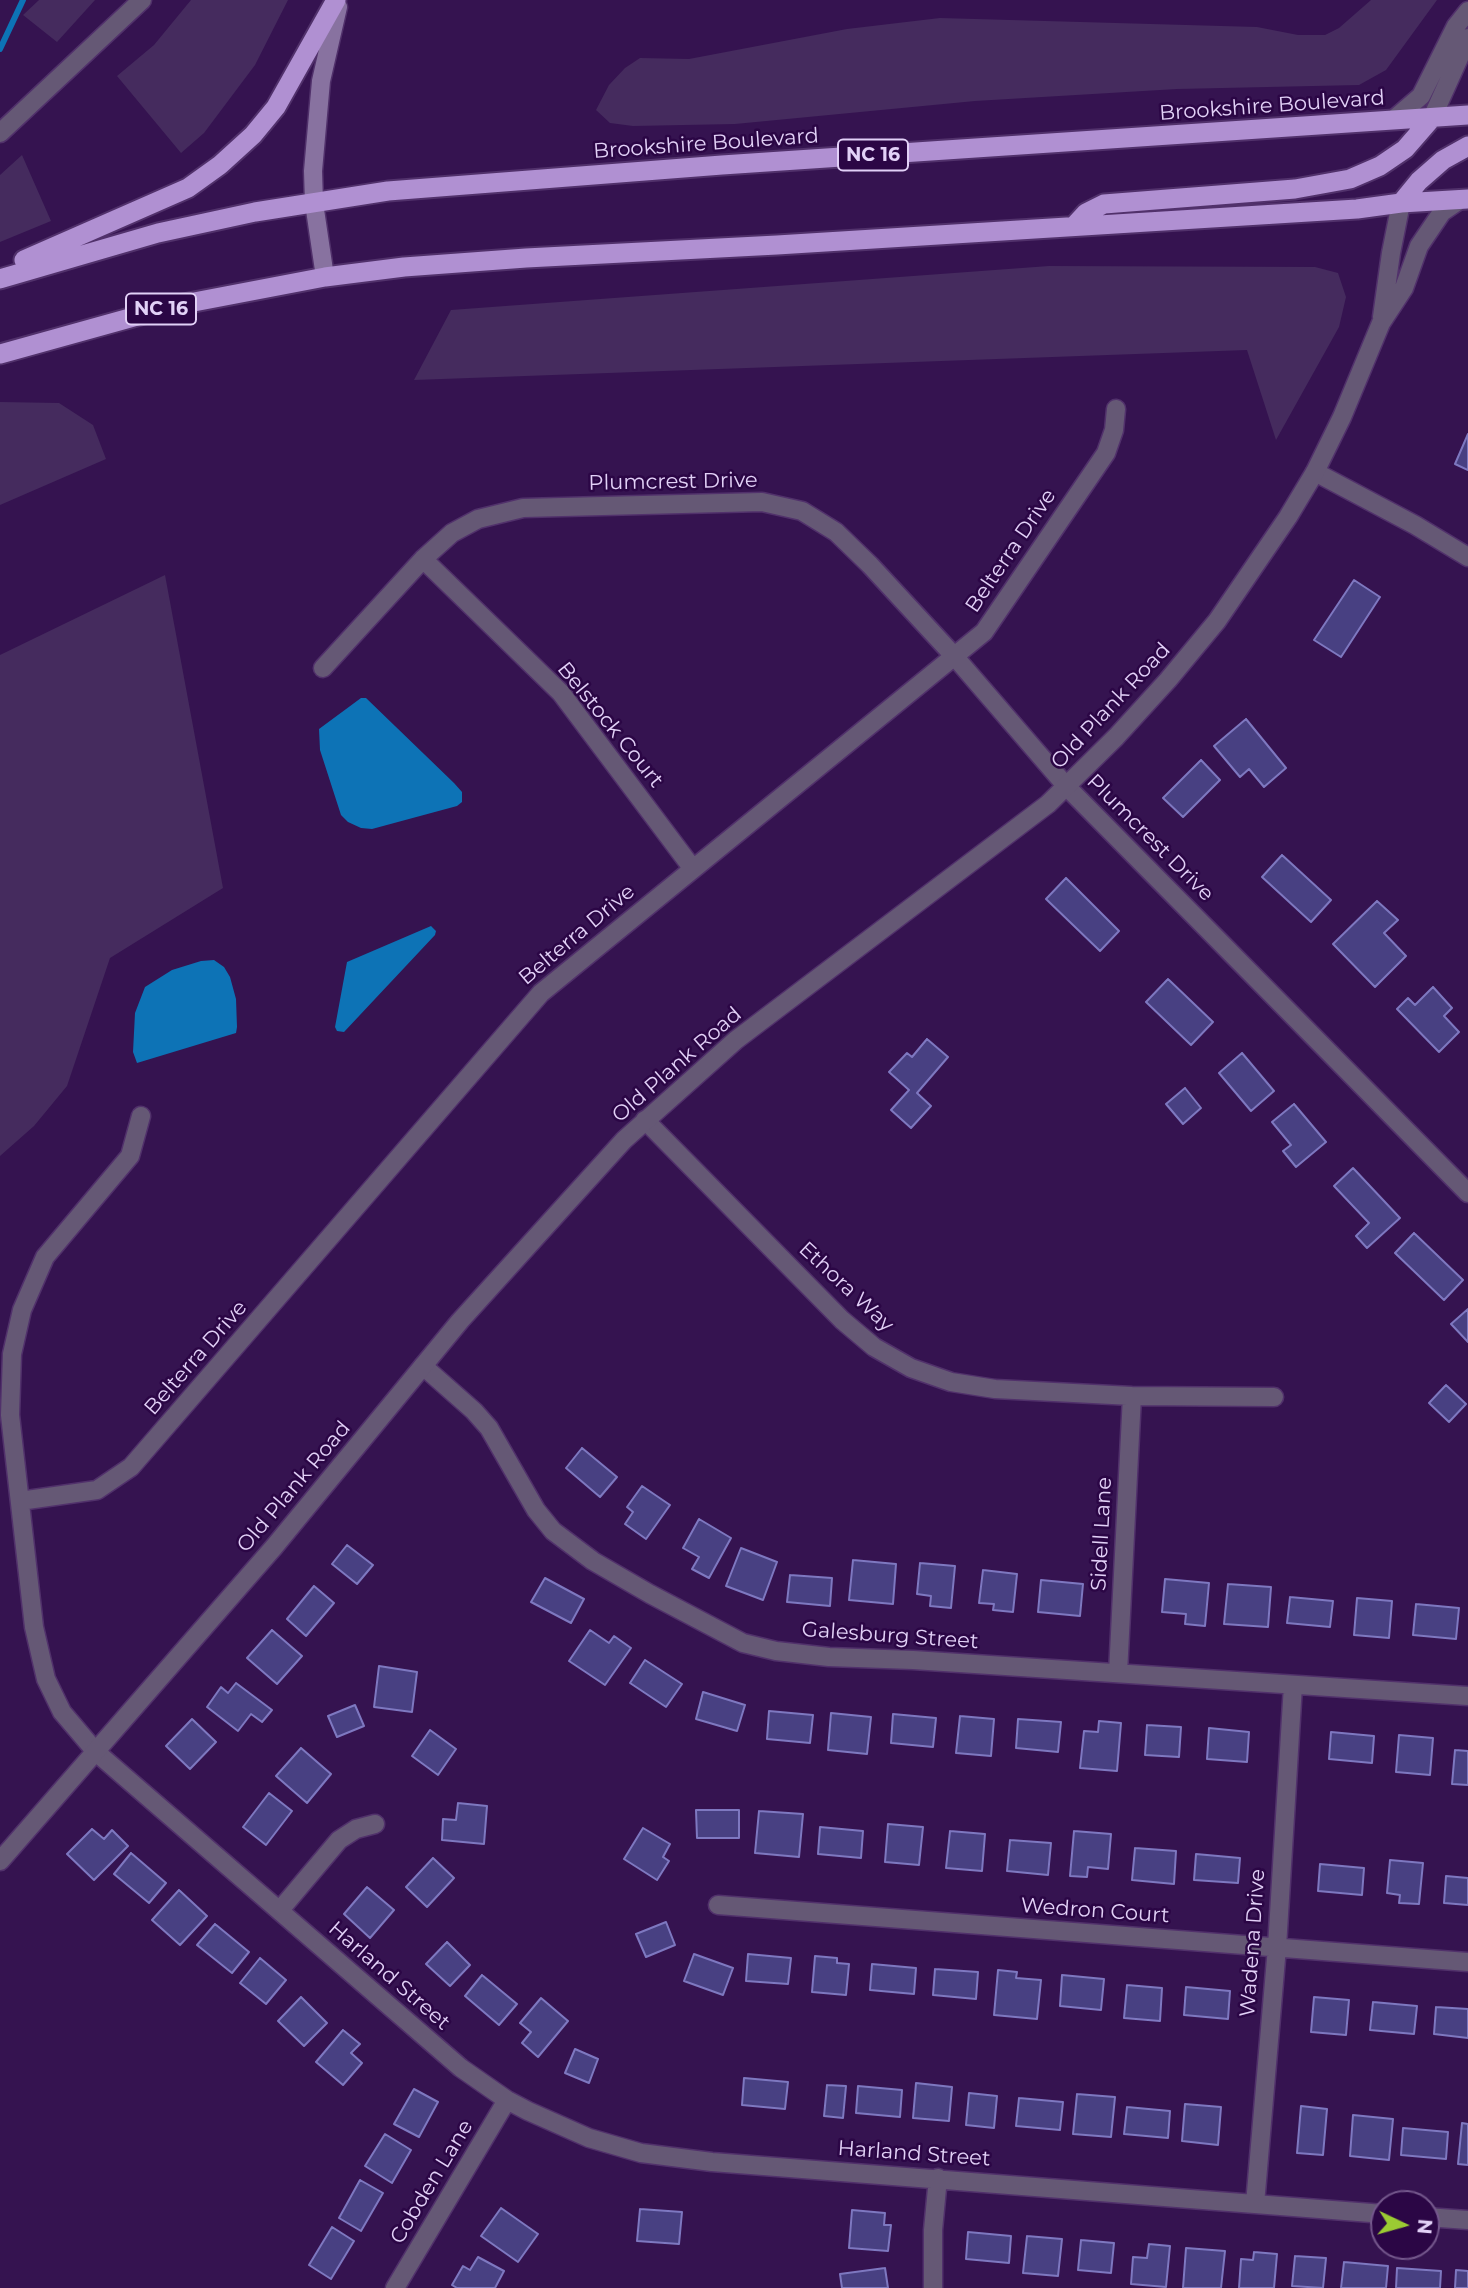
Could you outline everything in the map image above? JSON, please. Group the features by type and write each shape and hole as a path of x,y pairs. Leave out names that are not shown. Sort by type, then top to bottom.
{"highway":[{"path":"0,271 188,188 220,165 253,135 276,107 338,0"},
{"name":"Brookshire Boulevard","path":"0,279 158,233 255,212 388,191 1468,115"},
{"path":"1074,226 1086,213 1104,204 1295,189 1350,179 1380,166 1405,149 1432,117"},
{"path":"1401,203 1419,181 1443,160 1468,146"},
{"name":"NC 16","path":"0,354 173,306 325,276 404,267 1357,209 1465,199"}],"main road":[{"path":"325,276 314,203 313,170 321,81 338,0"}],"street":[{"path":"0,133 142,0"},
{"path":"1393,120 1421,96 1456,26 1468,11"},
{"path":"1432,117 1468,38"},
{"name":"Old Plank Road","path":"0,1861 274,1547 525,1247 645,1120 736,1040 1011,833 1067,787 1131,721 1217,621 1288,517 1315,472 1348,406 1381,323 1404,288 1419,246 1442,212 1465,199"},
{"name":"Old Plank Road","path":"1381,323 1401,203"},
{"name":"Belterra Drive","path":"20,1501 97,1490 131,1467 541,993 984,632 1106,453 1114,430 1115,409"},
{"path":"1315,472 1415,525 1468,557"},
{"name":"Plumcrest Drive","path":"323,668 423,559 452,533 478,519 523,508 762,502 802,511 836,532 955,657 1067,787 1468,1193"},
{"name":"Belstock Court","path":"423,559 561,692 693,869"},
{"name":"Harland Street","path":"141,1116 130,1156 45,1257 22,1310 12,1354 10,1415 34,1627 47,1679 62,1712 96,1752 434,2046 507,2100 589,2138 641,2153 712,2162 1370,2213"},
{"name":"Ethora Way","path":"645,1120 842,1320 866,1341 892,1358 931,1376 973,1386 1132,1396 1274,1397"},
{"name":"Galesburg Street","path":"423,1366 474,1411 489,1428 536,1510 553,1531 593,1560 649,1594 743,1643 776,1651 829,1657 1468,1696"},
{"name":"Sidell Lane","path":"1118,1673 1132,1396"},
{"name":"Wadena Drive","path":"1255,2204 1277,1947 1293,1685"},
{"path":"280,1910 339,1840 356,1829 375,1825"},
{"name":"Wedron Court","path":"718,1905 1468,1962"},
{"name":"Cobden Lane","path":"395,2288 507,2100"},
{"path":"933,2288 932,2255 938,2178"},
{"path":"1440,2218 1468,2220"}],"shaded area":[{"path":"39,0 95,0 57,42 23,15"},
{"path":"191,0 288,0 255,65 204,133 181,153 117,76 154,45"},
{"path":"1371,0 1437,0 1386,70 1359,85 1177,89 975,101 735,124 633,126 610,123 596,110 609,85 625,68 640,58 689,59 847,29 940,18 1257,27 1298,35 1325,35 1339,28"},
{"path":"22,155 51,221 0,242 0,175"},
{"path":"1049,266 1315,267 1338,273 1346,297 1339,327 1276,440 1247,350 414,380 451,310"},
{"path":"0,402 59,403 93,425 106,459 0,505"},
{"path":"165,575 223,888 110,958 67,1086 34,1126 0,1156 0,655"}],"water":[{"path":"361,698 366,698 454,783 462,792 462,802 457,806 372,829 361,828 341,815 320,750 319,729"},
{"path":"431,926 436,931 435,935 344,1032 337,1031 335,1027 347,962"},
{"path":"214,960 224,967 230,977 236,999 236,1033 137,1063 133,1052 135,1013 145,987 172,970"}],"building":[{"path":"1468,434 1468,470 1455,464"},
{"path":"1354,580 1380,597 1341,657 1314,640"},
{"path":"1246,719 1286,768 1264,787 1249,769 1240,777 1214,746"},
{"path":"1201,760 1220,780 1183,817 1163,798"},
{"path":"1282,855 1331,900 1311,922 1262,877"},
{"path":"1066,878 1119,931 1100,951 1046,899"},
{"path":"1377,901 1398,920 1384,933 1406,956 1375,987 1333,944"},
{"path":"1168,979 1213,1022 1191,1045 1146,1002"},
{"path":"1433,987 1452,1008 1444,1016 1459,1032 1439,1052 1397,1009 1408,998 1415,1005"},
{"path":"927,1039 948,1057 917,1093 931,1106 911,1128 891,1110 909,1090 889,1072 907,1053 912,1057"},
{"path":"1242,1053 1274,1091 1251,1111 1219,1073"},
{"path":"1185,1088 1201,1108 1183,1124 1166,1104"},
{"path":"1294,1104 1326,1142 1296,1167 1283,1151 1291,1145 1272,1122"},
{"path":"1353,1168 1400,1218 1367,1248 1356,1236 1369,1223 1334,1186"},
{"path":"1414,1233 1463,1280 1444,1300 1395,1253"},
{"path":"1468,1309 1468,1342 1451,1324"},
{"path":"1446,1385 1466,1404 1449,1422 1429,1403"},
{"path":"582,1448 617,1477 600,1497 566,1468"},
{"path":"642,1486 670,1505 646,1539 625,1524 633,1512 627,1507"},
{"path":"699,1519 731,1538 709,1578 692,1569 699,1557 683,1548"},
{"path":"347,1545 373,1565 357,1584 332,1564"},
{"path":"741,1548 777,1562 763,1600 726,1586"},
{"path":"853,1560 896,1564 893,1604 849,1600"},
{"path":"920,1563 955,1566 951,1608 930,1606 931,1596 917,1594"},
{"path":"983,1570 1017,1574 1013,1612 993,1610 994,1604 979,1603"},
{"path":"790,1575 832,1578 830,1606 787,1602"},
{"path":"545,1578 584,1599 571,1623 531,1602"},
{"path":"1165,1579 1209,1583 1205,1626 1185,1624 1186,1614 1162,1612"},
{"path":"1041,1580 1083,1584 1080,1616 1038,1612"},
{"path":"1228,1584 1271,1587 1268,1627 1224,1624"},
{"path":"314,1586 334,1603 306,1636 287,1619"},
{"path":"1290,1597 1333,1601 1330,1627 1287,1623"},
{"path":"1357,1598 1392,1601 1389,1638 1354,1635"},
{"path":"1416,1604 1459,1608 1456,1639 1413,1635"},
{"path":"272,1630 302,1656 277,1684 247,1658"},
{"path":"590,1630 609,1643 614,1636 631,1648 605,1685 569,1661"},
{"path":"645,1660 682,1684 666,1707 630,1683"},
{"path":"379,1666 417,1672 412,1712 374,1707"},
{"path":"236,1683 272,1710 262,1722 251,1714 238,1731 207,1707 221,1687 228,1693"},
{"path":"703,1692 745,1705 737,1731 696,1719"},
{"path":"355,1705 364,1726 337,1737 328,1716"},
{"path":"769,1711 813,1715 810,1743 767,1739"},
{"path":"831,1713 871,1717 867,1754 828,1750"},
{"path":"893,1714 936,1718 933,1747 891,1743"},
{"path":"960,1716 994,1719 991,1756 956,1753"},
{"path":"192,1719 216,1742 190,1769 166,1746"},
{"path":"1018,1719 1061,1722 1058,1752 1016,1748"},
{"path":"1099,1721 1121,1723 1117,1771 1080,1768 1084,1731 1098,1732"},
{"path":"1147,1725 1181,1727 1179,1757 1145,1755"},
{"path":"1209,1728 1249,1732 1247,1762 1207,1759"},
{"path":"430,1730 456,1749 438,1775 412,1756"},
{"path":"1331,1732 1374,1736 1372,1763 1329,1759"},
{"path":"1399,1735 1433,1738 1430,1775 1396,1772"},
{"path":"301,1748 331,1774 307,1803 276,1776"},
{"path":"1455,1750 1468,1751 1468,1785 1452,1784"},
{"path":"269,1793 292,1811 266,1845 243,1827"},
{"path":"458,1803 487,1806 484,1844 442,1840 443,1819 456,1820"},
{"path":"696,1810 739,1810 739,1838 697,1838"},
{"path":"759,1811 803,1814 799,1857 755,1853"},
{"path":"888,1824 923,1827 919,1865 885,1862"},
{"path":"820,1827 863,1831 861,1858 818,1854"},
{"path":"643,1828 670,1844 663,1857 669,1861 657,1880 624,1859"},
{"path":"92,1829 104,1839 112,1830 128,1846 94,1880 67,1854"},
{"path":"950,1831 985,1834 982,1871 946,1868"},
{"path":"1074,1831 1111,1834 1108,1869 1088,1867 1087,1877 1070,1876"},
{"path":"1010,1840 1051,1843 1048,1875 1007,1871"},
{"path":"1135,1848 1176,1851 1174,1884 1132,1880"},
{"path":"131,1853 166,1883 149,1903 114,1874"},
{"path":"1196,1854 1240,1858 1238,1883 1194,1880"},
{"path":"433,1858 454,1878 427,1907 406,1887"},
{"path":"1390,1860 1423,1863 1419,1904 1399,1903 1400,1895 1387,1893"},
{"path":"1320,1864 1364,1868 1362,1895 1318,1891"},
{"path":"1446,1876 1468,1878 1468,1905 1444,1903"},
{"path":"367,1887 394,1910 370,1938 344,1914"},
{"path":"179,1890 207,1916 180,1945 152,1920"},
{"path":"666,1922 675,1945 646,1957 636,1934"},
{"path":"215,1924 249,1952 232,1973 197,1945"},
{"path":"447,1942 470,1965 450,1986 426,1964"},
{"path":"694,1954 733,1968 723,1995 684,1981"},
{"path":"748,1954 791,1958 788,1984 746,1981"},
{"path":"815,1956 837,1958 837,1963 849,1964 846,1995 812,1992"},
{"path":"260,1958 286,1980 266,2004 240,1983"},
{"path":"872,1964 916,1968 914,1994 870,1990"},
{"path":"935,1969 978,1972 976,1999 933,1995"},
{"path":"998,1970 1017,1972 1016,1978 1041,1980 1037,2019 994,2015"},
{"path":"482,1975 517,2004 499,2025 465,1996"},
{"path":"1062,1975 1104,1979 1101,2010 1060,2006"},
{"path":"1127,1985 1162,1988 1160,2021 1124,2018"},
{"path":"1186,1987 1230,1991 1228,2019 1184,2015"},
{"path":"301,1997 327,2023 304,2046 278,2021"},
{"path":"1314,1997 1349,2000 1346,2035 1311,2032"},
{"path":"541,1998 568,2021 538,2057 522,2043 531,2032 520,2023"},
{"path":"1373,2002 1417,2006 1414,2034 1370,2030"},
{"path":"1436,2007 1468,2009 1468,2038 1434,2034"},
{"path":"343,2030 360,2044 351,2053 362,2063 343,2085 316,2062"},
{"path":"575,2049 598,2059 589,2083 565,2073"},
{"path":"744,2078 788,2082 785,2109 742,2105"},
{"path":"916,2083 952,2087 949,2121 913,2118"},
{"path":"827,2085 846,2086 843,2118 824,2116"},
{"path":"858,2086 902,2090 900,2117 856,2113"},
{"path":"414,2089 438,2102 419,2137 394,2124"},
{"path":"969,2093 997,2096 994,2128 966,2125"},
{"path":"1077,2094 1115,2097 1111,2137 1073,2134"},
{"path":"1019,2098 1063,2102 1060,2130 1016,2126"},
{"path":"1185,2104 1221,2107 1218,2145 1182,2141"},
{"path":"1301,2106 1327,2109 1323,2155 1297,2153"},
{"path":"1127,2107 1170,2111 1168,2138 1124,2134"},
{"path":"1353,2115 1393,2119 1389,2160 1350,2156"},
{"path":"1462,2123 1468,2124 1468,2165 1458,2164"},
{"path":"1403,2128 1448,2132 1446,2159 1401,2155"},
{"path":"385,2134 411,2150 392,2183 365,2166"},
{"path":"360,2180 383,2193 361,2231 339,2218"},
{"path":"501,2208 538,2234 518,2262 481,2236"},
{"path":"640,2209 682,2212 679,2244 637,2241"},
{"path":"852,2210 885,2213 884,2225 891,2225 888,2251 849,2248"},
{"path":"332,2227 354,2241 331,2279 309,2265"},
{"path":"968,2232 1011,2236 1009,2263 966,2259"},
{"path":"1027,2236 1062,2239 1058,2276 1023,2273"},
{"path":"1081,2240 1114,2243 1111,2273 1078,2270"},
{"path":"1149,2244 1170,2246 1166,2287 1131,2284 1133,2257 1147,2258"},
{"path":"1186,2248 1225,2251 1221,2288 1183,2288"},
{"path":"1254,2252 1277,2254 1274,2288 1239,2288 1241,2259 1253,2260"},
{"path":"1295,2256 1326,2258 1323,2288 1292,2286"},
{"path":"478,2257 504,2271 495,2288 457,2288 452,2285 463,2266 470,2270"},
{"path":"1344,2262 1388,2266 1386,2288 1341,2288"},
{"path":"885,2268 888,2288 842,2288 840,2274"},
{"path":"1397,2268 1441,2271 1440,2288 1396,2288"},
{"path":"1456,2270 1468,2271 1468,2288 1455,2288"}],"waterway":[{"path":"0,49 23,0"}]}
